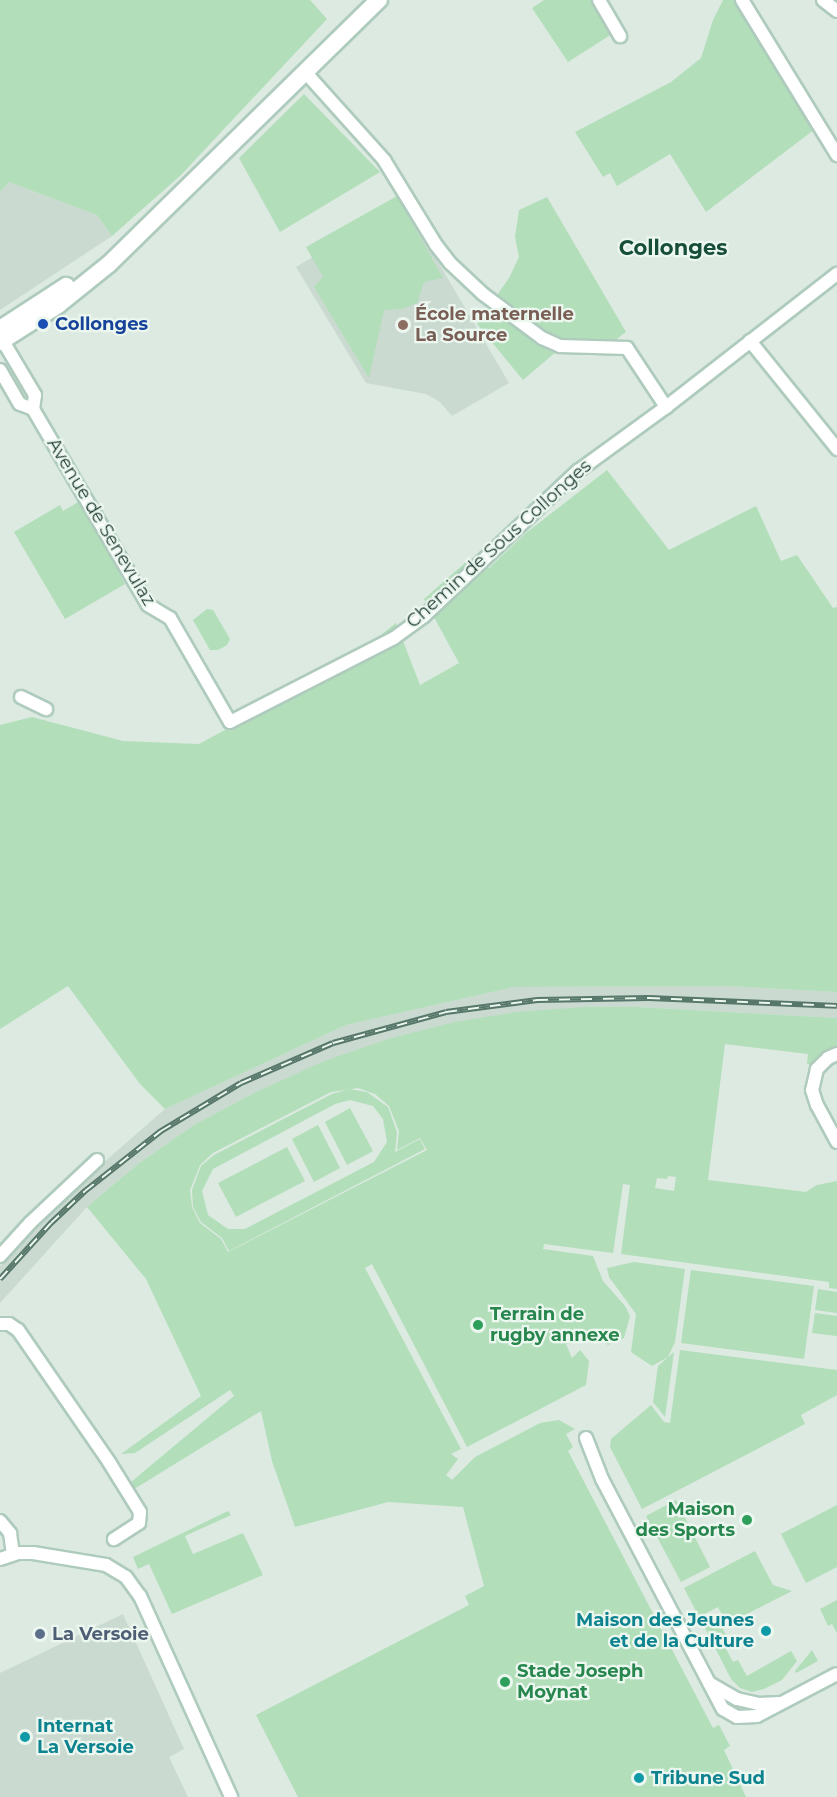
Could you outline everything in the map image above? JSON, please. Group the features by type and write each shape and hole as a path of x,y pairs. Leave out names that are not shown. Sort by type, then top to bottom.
{"main road":[{"name":"Avenue de Senevulaz","path":"1,337 58,305 109,264 379,0"}],"street":[{"path":"599,0 620,36"},
{"path":"742,0 837,155"},
{"path":"823,0 837,11"},
{"path":"306,73 384,160 436,245 475,287 542,338 560,346 627,348 666,407"},
{"name":"Chemin de Sous Collonges","path":"231,722 394,638 417,621 467,577 578,471 666,407 837,274"},
{"name":"Avenue de Senevulaz","path":"1,337 35,395 33,409 148,605 170,618 231,722"},
{"path":"750,341 837,449"},
{"name":"Avenue de Senevulaz","path":"0,370 20,404 33,409"},
{"path":"21,697 46,709"},
{"path":"837,1054 828,1058 818,1069 812,1090 817,1105 837,1142"},
{"path":"0,1256 30,1223 97,1160"},
{"path":"0,1324 9,1324 18,1330 109,1462 140,1512 139,1523 114,1539"},
{"path":"586,1438 602,1479 725,1710 737,1717 750,1718 837,1674"},
{"path":"0,1521 10,1531 13,1554"},
{"path":"0,1559 13,1554 33,1553 106,1565 120,1572 131,1582 231,1797"},
{"path":"709,1683 732,1697 759,1704 781,1703"},
{"path":"725,1710 724,1703 732,1697"}],"shaded area":[{"path":"9,182 97,215 112,236 0,310 0,192"},
{"name":"École maternelle La Source","path":"403,202 509,383 452,416 440,402 426,394 366,383 296,267"},
{"path":"727,986 837,992 837,1018 637,1007 584,1007 252,1094 194,1125 138,1164 87,1207 0,1303 0,1266 56,1204 165,1109 346,1025 514,987"},
{"path":"123,1614 184,1749 169,1757 188,1797 0,1797 0,1673"}],"green space":[{"path":"0,0 310,0 327,19 181,175 112,236 97,215 9,182 0,192"},
{"path":"544,0 591,0 612,34 568,62 532,8"},
{"path":"723,0 735,0 815,129 706,212 670,154 617,186 610,173 603,177 575,132 671,82 701,58 713,20"},
{"path":"304,94 380,172 280,232 239,158"},
{"path":"397,196 443,278 424,282 417,303 402,309 384,310 369,378 314,287 323,277 306,247"},
{"path":"547,197 626,332 614,341 570,340 523,380 477,324 509,278 519,257 515,237 519,210"},
{"path":"607,470 669,550 756,506 781,561 797,555 833,608 837,607 837,992 727,986 514,987 346,1025 165,1109 140,1084 68,986 0,1029 0,725 32,717 123,741 199,744 342,666 396,623 420,685 459,663 424,599 466,562 489,568 526,533"},
{"path":"80,501 125,584 65,619 14,532 60,505 63,511"},
{"path":"207,609 213,610 230,639 227,645 218,650 210,650 193,620"},
{"path":"584,1007 637,1007 837,1018 837,1049 810,1064 807,1064 808,1054 725,1044 708,1180 806,1192 817,1185 837,1181 837,1289 829,1288 829,1282 621,1254 630,1185 623,1184 613,1253 544,1244 543,1249 593,1256 603,1281 625,1306 630,1316 624,1338 608,1345 593,1334 582,1336 581,1342 566,1344 572,1358 580,1350 589,1361 586,1385 467,1447 372,1264 365,1268 461,1449 451,1454 458,1459 446,1475 452,1480 475,1457 540,1423 559,1420 575,1429 566,1434 573,1447 568,1451 713,1728 719,1725 730,1746 724,1750 746,1797 298,1797 256,1715 469,1605 465,1596 484,1586 463,1507 388,1502 295,1527 272,1461 261,1411 131,1491 131,1482 234,1396 230,1390 135,1453 121,1454 201,1396 146,1279 87,1207 138,1164 194,1125 252,1094 322,1062 388,1039 455,1022 517,1012","holes":["358,1088 375,1094 389,1106 399,1131 397,1150 420,1138 427,1150 228,1252 221,1239 200,1223 192,1207 190,1190 200,1165 213,1153 331,1092","668,1176 676,1177 674,1191 655,1188 657,1178 667,1179"]},
{"path":"349,1089 367,1092 388,1107 397,1132 395,1152 420,1139 425,1149 229,1251 222,1238 201,1222 193,1207 192,1190 201,1166 214,1155 332,1094","holes":["350,1100 373,1106 383,1119 387,1142 374,1162 245,1229 228,1229 208,1215 202,1191 213,1169 335,1104"]},
{"path":"350,1108 373,1151 347,1165 325,1122"},
{"path":"318,1125 340,1168 314,1182 292,1139"},
{"path":"287,1147 305,1181 236,1217 218,1183"},
{"path":"634,1262 685,1269 675,1342 668,1357 652,1366 631,1352 636,1314 609,1277 607,1268"},
{"path":"691,1270 814,1286 804,1359 681,1343"},
{"path":"818,1289 837,1292 837,1313 815,1310"},
{"path":"815,1313 837,1316 837,1336 812,1333"},
{"path":"680,1350 837,1370 837,1395 801,1415 805,1424 642,1509 610,1447 611,1439 651,1405 664,1422 670,1423"},
{"path":"674,1352 665,1417 653,1402 658,1366"},
{"path":"676,1500 710,1567 681,1582 646,1516"},
{"path":"837,1505 837,1567 806,1583 781,1534"},
{"path":"228,1511 231,1515 185,1536 193,1554 243,1533 263,1575 172,1614 149,1564 138,1569 133,1557"},
{"path":"755,1551 773,1585 792,1591 727,1624 718,1607 699,1617 684,1588"},
{"path":"837,1600 837,1633 832,1624 828,1626 820,1609"},
{"path":"713,1621 720,1624 729,1640 723,1643 733,1662 738,1660 747,1676 791,1651 797,1661 782,1680 764,1689 752,1692 740,1688 731,1679 704,1626"},
{"path":"812,1650 818,1661 796,1673 795,1671"}],"railway":[{"path":"0,1279 51,1223 85,1191 161,1131 241,1083 333,1043 446,1012 537,1000 649,998 837,1006"}],"place":[{"name":"Collonges","path":"43,324"},
{"name":"École maternelle La Source","path":"403,325"},
{"name":"Terrain de rugby annexe","path":"478,1325"},
{"name":"Maison des Sports","path":"747,1520"},
{"name":"Maison des Jeunes et de la Culture","path":"766,1631"},
{"name":"La Versoie","path":"40,1634"},
{"name":"Stade Joseph Moynat","path":"505,1682"},
{"name":"Internat La Versoie","path":"25,1737"},
{"name":"Tribune Sud","path":"639,1778"}],"district":[{"name":"Collonges","path":"673,248"}]}
